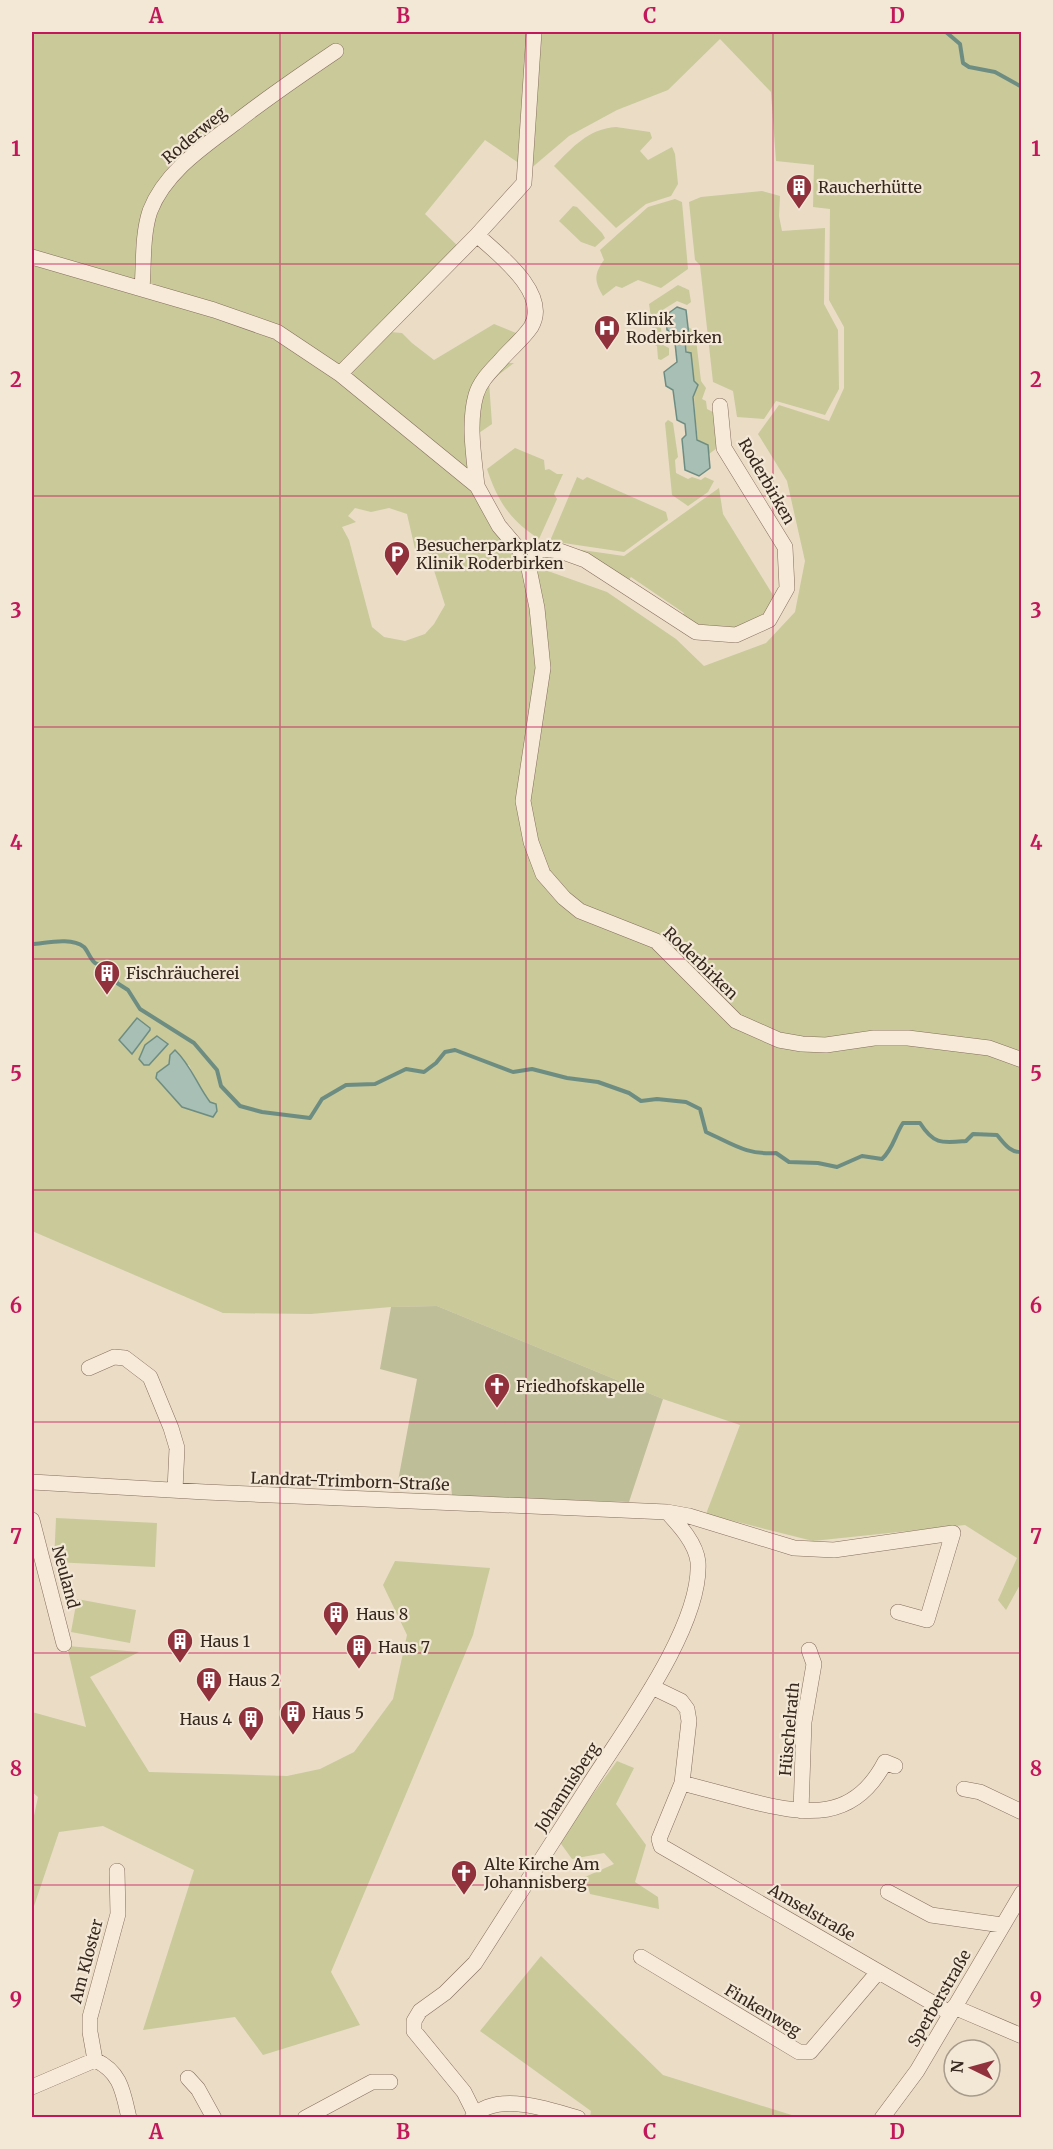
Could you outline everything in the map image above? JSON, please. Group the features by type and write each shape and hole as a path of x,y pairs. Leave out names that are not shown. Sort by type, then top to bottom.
{"street":[{"path":"32,257 214,310 277,332 340,374 477,235 524,183 534,32"},
{"name":"Roderweg","path":"142,289 146,229 150,212 172,176 193,155 286,84 336,51"},
{"name":"Roderbirken","path":"477,235 524,282 535,303 536,313 530,328 486,377 476,394 472,425 477,486"},
{"name":"Roderbirken","path":"340,374 477,486 499,526 527,559 537,608 543,668 523,801 531,842 543,874 564,898 580,911 656,940 736,1021 779,1040 826,1045 874,1038 908,1038 989,1048 1022,1060"},
{"name":"Roderbirken","path":"527,559 542,549 560,551 585,560 696,632 736,635 769,620 787,588 785,547 724,448 720,406"},
{"path":"88,1368 114,1358 124,1358 150,1377 177,1448 175,1490"},
{"name":"Landrat-Trimborn-Straße","path":"32,1482 667,1512 689,1516 794,1548 834,1550 953,1533 927,1620 898,1612"},
{"name":"Johannisberg","path":"474,2116 464,2092 414,2031 414,2021 420,2011 445,1993 475,1963 652,1687 684,1625 695,1586 698,1562 695,1551 678,1524 667,1512"},
{"name":"Neuland","path":"32,1520 64,1644"},
{"name":"Hüschelrath","path":"801,1811 804,1722 814,1665 809,1650"},
{"path":"652,1687 681,1701 687,1709 689,1721 682,1783 784,1809 820,1812 839,1807 857,1798 869,1788 885,1762 896,1766"},
{"name":"Amselstraße","path":"682,1783 659,1839 661,1846 878,1972 952,2010 1022,2036"},
{"path":"964,1789 981,1792 1022,1812"},
{"name":"Am Kloster","path":"95,2060 90,2017 118,1914 117,1871"},
{"path":"888,1892 931,1915 1002,1925"},
{"name":"Sperberstraße","path":"882,2118 917,2071 1022,1893"},
{"name":"Finkenweg","path":"640,1957 799,2052 810,2052 878,1972"},
{"path":"32,2086 95,2060 107,2066 121,2085 129,2118"},
{"path":"188,2078 198,2089 214,2118"},
{"path":"305,2118 372,2082 390,2082"},
{"path":"474,2116 487,2108 502,2104 525,2104 578,2118"}],"green space":[{"path":"32,32 1021,32 1022,1581 1006,1610 998,1600 1017,1558 965,1525 813,1541 706,1514 740,1425 663,1399 437,1306 391,1307 311,1314 223,1313 32,1231","holes":["720,39 771,92 776,161 814,165 813,207 830,209 829,300 844,327 844,388 829,421 779,405 758,434 787,481 805,561 795,612 766,643 704,666 676,639 607,592 545,570 435,448 345,374 465,253 425,214 485,140 529,170 569,136 617,110 668,90","355,508 371,512 389,508 407,514 415,549 425,542 445,605 425,634 405,641 384,637 372,627 349,540 342,527 356,522 348,516","169,1064 189,1065 201,1090 210,1102 157,1073"]},
{"path":"616,127 650,132 652,138 640,151 648,160 672,147 675,154 678,184 671,196 646,204 616,228 554,166 589,135 606,128"},
{"path":"762,191 780,196 779,216 782,231 825,228 824,304 838,330 839,389 825,415 776,401 764,419 737,417 733,391 713,382 700,265 695,260 689,202 701,197"},
{"path":"675,199 682,202 688,269 661,288 638,280 622,288 616,286 603,296 596,278 598,269 604,260 600,250 648,207"},
{"path":"573,206 577,207 605,238 595,247 581,242 559,221"},
{"path":"678,285 689,290 691,302 687,305 677,301 656,314 663,345 669,348 669,355 661,360 658,359 655,345 649,304"},
{"path":"494,324 521,335 480,379 471,463 466,468 347,375 390,332 402,333 434,360"},
{"path":"688,327 695,331 701,381 706,388 702,399 706,401 707,409 715,413 717,448 709,454 708,445 698,440 691,354 687,352 685,339 689,336"},
{"path":"502,363 514,363 489,382 492,424 476,435 482,396 485,388 490,380"},
{"path":"668,420 673,423 678,457 675,460 676,473 688,479 692,477 701,480 705,477 714,481 708,492 688,506 672,495 665,423"},
{"path":"515,448 544,460 545,470 549,469 557,474 563,474 554,494 557,499 539,539 520,525 506,509 487,469"},
{"path":"577,477 583,480 587,477 666,512 668,520 624,552 550,541"},
{"path":"719,488 723,514 776,600 765,616 727,631 699,626 682,616 684,613 631,577 627,582 575,549 624,556"},
{"path":"437,1306 663,1399 629,1502 452,1496 451,1483 398,1481 417,1379 380,1369 391,1307"},
{"path":"56,1518 157,1523 155,1567 54,1562"},
{"path":"395,1561 490,1568 473,1635 331,1972 360,2025 263,2055 235,2017 143,2030 194,1870 103,1826 59,1832 32,1912 32,1825 38,1797 32,1792 32,1712 86,1727 67,1646 139,1652 90,1677 149,1772 287,1776 320,1769 354,1752 393,1699 407,1635 383,1585"},
{"path":"77,1599 136,1610 130,1643 71,1632"},
{"path":"617,1761 634,1768 616,1804 646,1845 635,1882 658,1897 659,1909 590,1894 585,1877 614,1864 604,1853 572,1859 559,1841"},
{"path":"541,1956 663,2075 798,2117 590,2117 591,2111 480,2031"}],"shaded area":[{"path":"677,307 686,310 689,336 685,340 686,352 691,353 694,381 698,385 693,397 697,440 708,445 710,468 699,476 685,470 682,439 686,435 685,424 677,420 673,390 666,386 664,372 677,362 674,333 667,330 666,315"},
{"path":"137,1018 150,1030 132,1054 119,1040"},
{"path":"157,1036 168,1044 149,1065 144,1065 139,1059 145,1045"},
{"path":"175,1050 210,1102 216,1104 217,1111 213,1117 182,1107 156,1078 157,1073 169,1064 170,1055"}],"waterway":[{"path":"946,32 960,44 963,63 969,67 995,72 1022,87"},
{"path":"32,944 66,941 84,947 95,963 112,970 117,983 128,990 140,1009 194,1043 217,1070 221,1086 240,1106 262,1112 310,1118 322,1099 346,1085 375,1084 406,1069 424,1072 445,1052 455,1050 513,1072 532,1069 567,1078 598,1082 629,1093 641,1101 657,1099 686,1102 700,1109 706,1132 748,1150 776,1153 789,1162 818,1163 837,1167 862,1156 882,1159 889,1151 903,1123 920,1123 934,1139 945,1142 966,1141 973,1134 997,1135 1011,1149 1022,1152"}],"place":[{"name":"Raucherhütte","path":"799,210"},
{"name":"Klinik Roderbirken","path":"607,351"},
{"name":"Besucherparkplatz Klinik Roderbirken","path":"397,577"},
{"name":"Fischräucherei","path":"107,996"},
{"name":"Friedhofskapelle","path":"497,1409"},
{"name":"Haus 8","path":"336,1637"},
{"name":"Haus 1","path":"180,1664"},
{"name":"Haus 7","path":"359,1670"},
{"name":"Haus 2","path":"209,1703"},
{"name":"Haus 5","path":"293,1736"},
{"name":"Haus 4","path":"251,1742"},
{"name":"Alte Kirche Am Johannisberg","path":"464,1896"}]}
